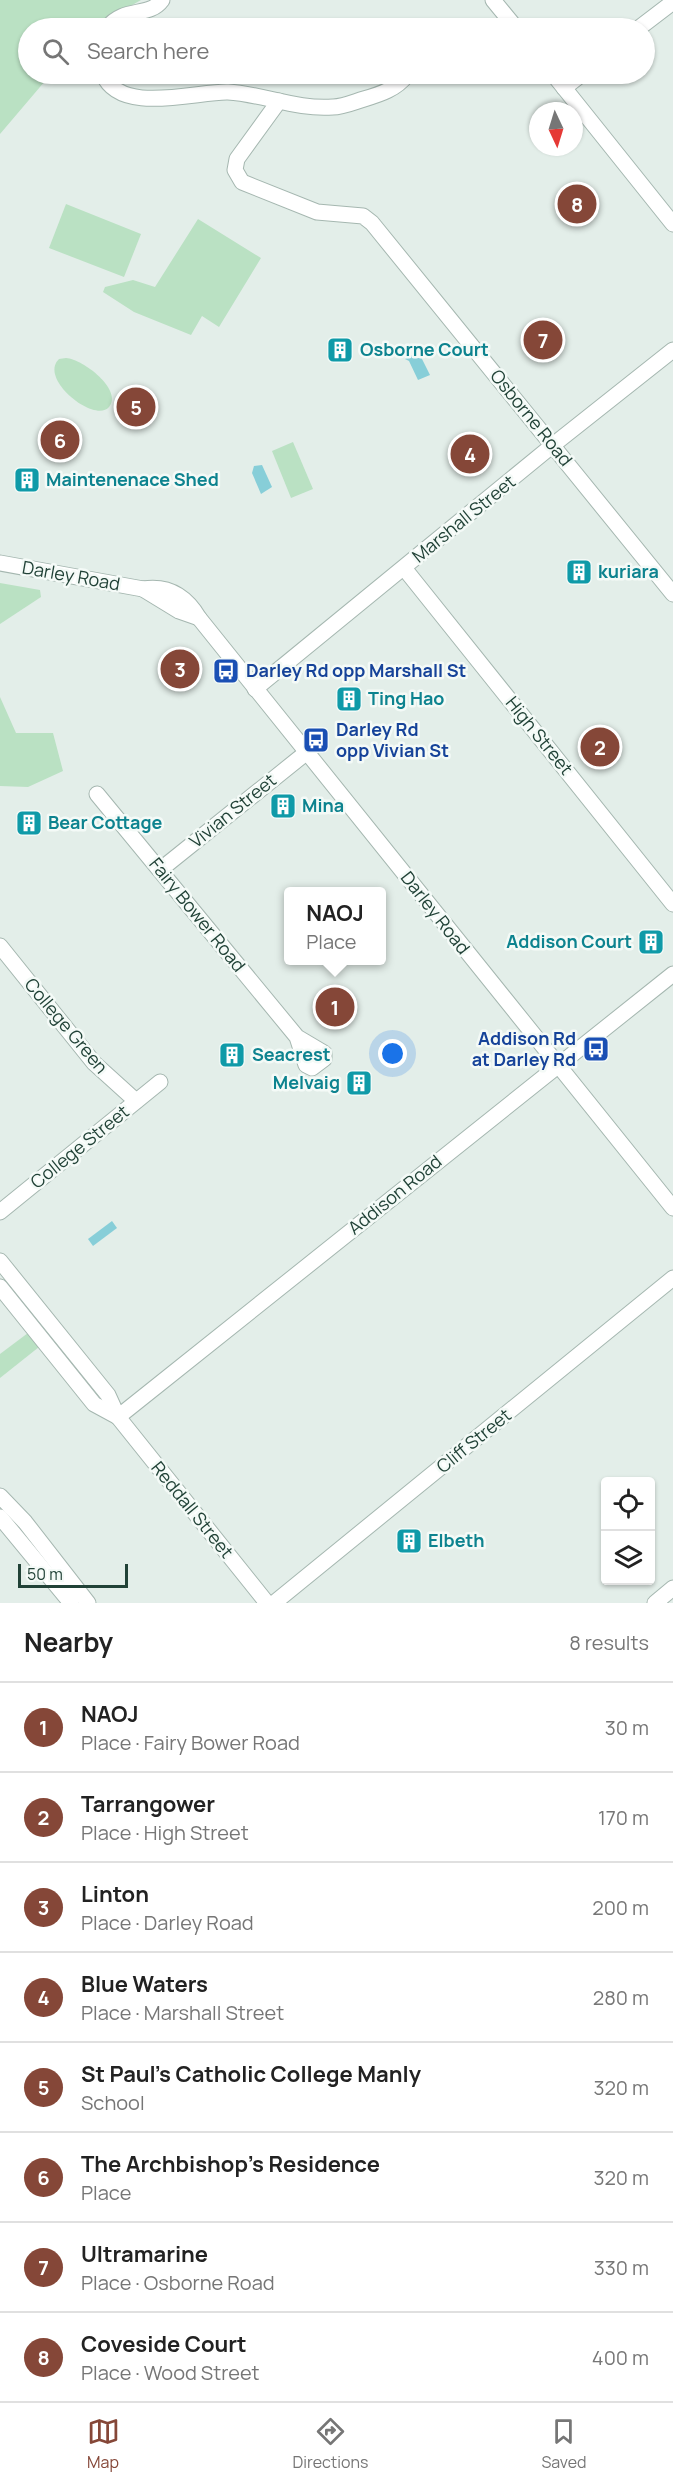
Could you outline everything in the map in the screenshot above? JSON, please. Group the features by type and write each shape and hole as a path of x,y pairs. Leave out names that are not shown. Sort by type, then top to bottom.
{"street":[{"path":"118,18 126,14 150,10 158,6 162,0"},
{"path":"493,0 508,18"},
{"path":"652,18 673,2"},
{"path":"112,84 118,90 133,96 151,99 182,98 227,92 311,107 335,107 373,97 400,84"},
{"path":"561,84 673,224"},
{"path":"564,88 569,84"},
{"name":"Osborne Road","path":"279,101 237,159 235,170 242,182 317,213 363,216 673,594"},
{"name":"Marshall Street","path":"255,688 673,350"},
{"name":"Darley Road","path":"0,563 143,589 179,611 199,618 673,1208"},
{"name":"High Street","path":"404,568 673,904"},
{"name":"Vivian Street","path":"159,870 307,752"},
{"name":"Fairy Bower Road","path":"97,794 297,1037"},
{"name":"College Green","path":"0,946 94,1063 136,1101"},
{"name":"Addison Road","path":"118,1417 673,974"},
{"name":"College Street","path":"0,1212 160,1082"},
{"name":"Reddall Street","path":"0,1262 108,1395 118,1417 267,1603"},
{"name":"Cliff Street","path":"274,1603 673,1278"},
{"name":"Reddall Street","path":"0,1287 94,1404 118,1417"},
{"path":"0,1496 25,1522 88,1603"},
{"path":"0,1517 71,1603"},
{"path":"655,1603 673,1588"}],"green space":[{"path":"0,0 141,0 110,18 18,18 18,84 42,84 0,134"},
{"path":"66,204 141,234 124,277 49,248"},
{"path":"198,219 261,258 219,327 202,316 191,335 134,312 103,292 105,287 133,280 155,287"},
{"path":"66,358 82,364 99,376 111,392 112,400 109,407 102,411 81,405 62,387 56,377 55,368 59,359"},
{"path":"293,442 313,489 291,498 272,451"},
{"path":"0,583 40,590 41,597 0,624"},
{"path":"0,697 16,733 53,733 63,771 28,787 0,786"},
{"path":"28,1333 39,1347 0,1378 0,1354"}],"water":[{"path":"418,351 430,375 418,380 409,361 405,359"},
{"path":"262,465 272,487 261,494 252,473 254,466"},
{"path":"112,1221 117,1228 93,1246 88,1239"}],"place":[{"name":"Coveside Court","path":"577,204"},
{"name":"Ultramarine","path":"543,340"},
{"name":"Osborne Court","path":"340,350"},
{"name":"St Paul's Catholic College Manly","path":"136,407"},
{"name":"The Archbishop's Residence","path":"60,440"},
{"name":"Blue Waters","path":"470,454"},
{"name":"Maintenenace Shed","path":"27,480"},
{"name":"kuriara","path":"579,572"},
{"name":"Linton","path":"180,669"},
{"name":"Darley Rd opp Marshall St","path":"226,671"},
{"name":"Ting Hao","path":"349,699"},
{"name":"Darley Rd opp Vivian St","path":"316,740"},
{"name":"Tarrangower","path":"600,747"},
{"name":"Mina","path":"283,806"},
{"name":"Bear Cottage","path":"29,823"},
{"name":"Addison Court","path":"651,942"},
{"name":"NAOJ","path":"335,1007"},
{"name":"Addison Rd at Darley Rd","path":"596,1049"},
{"name":"Seacrest","path":"232,1055"},
{"name":"Melvaig","path":"359,1083"},
{"name":"Elbeth","path":"409,1541"}]}
